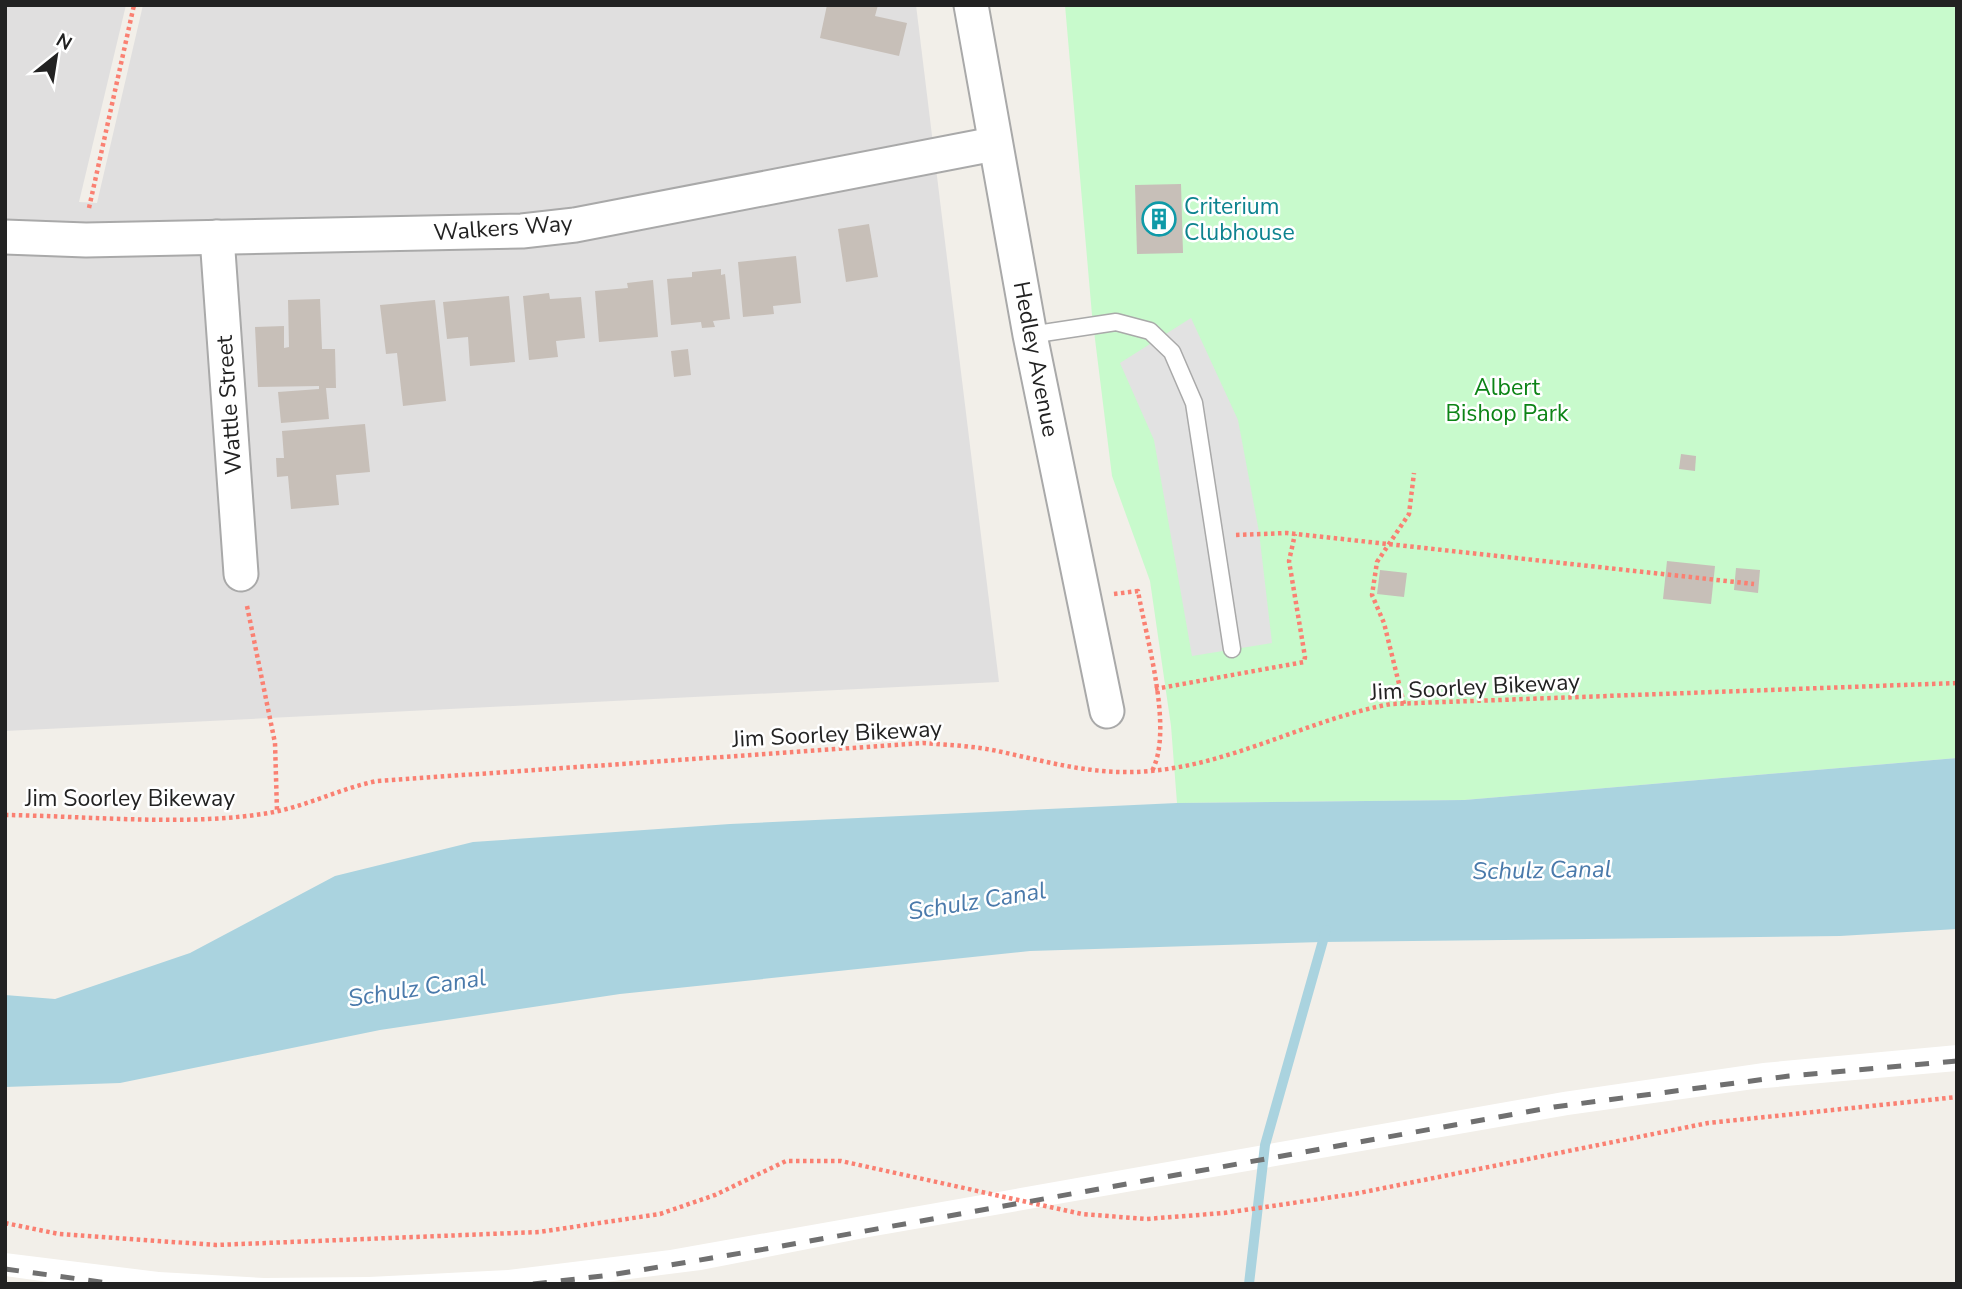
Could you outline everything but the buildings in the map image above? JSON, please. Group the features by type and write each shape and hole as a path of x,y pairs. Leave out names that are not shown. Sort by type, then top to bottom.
{"street":[{"name":"Hedley Avenue","path":"971,5 1030,335 1107,711"},
{"name":"Walkers Way","path":"5,237 86,240 535,230 994,144"},
{"name":"Wattle Street","path":"217,237 241,574"}],"lane":[{"path":"1030,335 1116,322 1150,331 1172,352 1194,403 1232,649"}],"path":[{"path":"86,240 90,201 134,5"},
{"path":"1404,704 1384,623 1373,599 1375,566 1386,544 1409,514 1414,473"},
{"path":"1216,538 1269,531 1754,584"},
{"path":"1155,689 1304,662 1306,657 1289,561 1295,534"},
{"path":"241,574 275,743 277,811"},
{"path":"1084,599 1138,590 1161,737 1158,758 1152,771"},
{"name":"Jim Soorley Bikeway","path":"5,815 226,819 277,811 343,788 377,781 911,744 990,750 1097,772 1152,771 1209,761 1340,715 1404,704 1957,683"},
{"path":"5,1223 59,1234 216,1245 539,1232 660,1214 715,1195 786,1161 841,1161 1082,1214 1146,1219 1224,1213 1354,1194 1708,1123 1957,1097"}],"shaded area":[{"path":"5,5 126,5 79,202 97,203 143,5 916,5 999,682 5,731"},
{"path":"1191,318 1238,420 1259,532 1272,643 1192,656 1154,440 1120,363"}],"green space":[{"name":"Albert Bishop Park","path":"1065,5 1957,5 1957,758 1464,800 1177,803 1171,726 1150,581 1112,476 1092,315"}],"water":[{"name":"Schulz Canal","path":"1957,758 1957,929 1840,936 1322,942 1030,951 620,994 380,1030 120,1083 5,1087 5,995 55,999 190,953 335,876 473,842 730,824 1177,803 1464,800"}],"pier":[{"path":"1957,1045 1957,1071 1754,1089 1568,1115 869,1237 701,1270 590,1284 63,1284 5,1276 5,1253 159,1272 264,1278 369,1277 508,1270 670,1250 1563,1092 1763,1063"}],"waterway":[{"path":"1249,1284 1265,1145 1326,930"}],"railway":[{"path":"533,1284 611,1275 771,1248 1554,1107 1789,1076 1957,1061"},
{"path":"5,1269 116,1284"}],"place":[{"name":"Criterium Clubhouse","path":"1159,219"}]}
